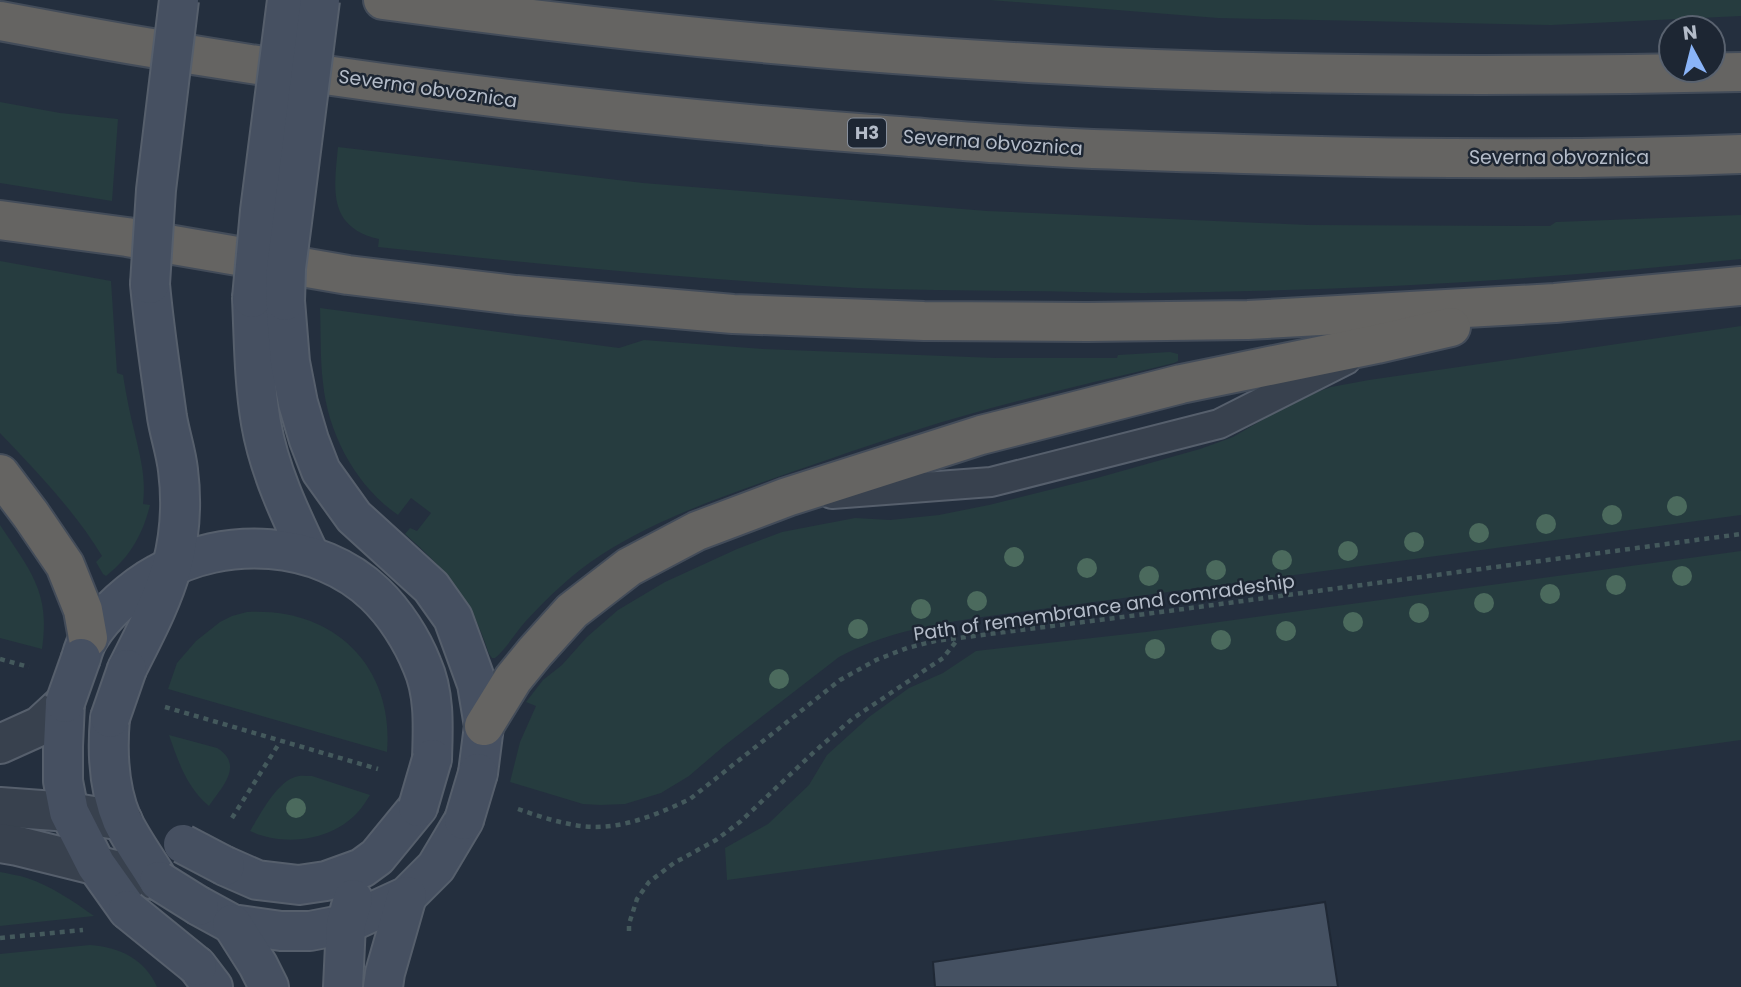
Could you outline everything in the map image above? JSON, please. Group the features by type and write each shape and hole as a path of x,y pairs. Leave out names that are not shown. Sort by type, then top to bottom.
{"highway":[{"path":"383,0 756,43 1052,65 1362,74 1741,72"},
{"name":"Severna obvoznica","path":"0,21 188,54 596,110 1042,147 1338,157 1631,158 1741,154"},
{"path":"0,220 127,237 348,275 516,295 733,314 924,321 1248,320 1555,303 1741,286"},
{"path":"484,726 513,679 572,611 629,567 696,531 787,497 981,435 1181,384 1377,344 1555,303"},
{"path":"0,474 65,565 83,610 84,648"}],"main road":[{"path":"179,0 156,190 150,284 168,422 178,468 180,514 172,565 155,614 127,669 110,718 108,740 112,792 123,821 159,881 232,924 281,931 310,931 346,924 407,896 436,867 464,820 478,773 484,726 477,684 453,618 431,587 354,517 321,471 298,403 290,362 268,300"},
{"path":"287,0 289,114 286,268 268,300 255,381 261,426 272,468 310,556"},
{"path":"289,114 320,0"},
{"path":"123,821 156,830 257,880 299,885 326,881 362,868 377,857 418,807 432,759 434,723 430,691 423,666 395,617 375,594 344,571 310,556 271,549 236,548 172,565 140,584 112,610 84,648 65,703 63,781 69,812 96,865 128,910 205,977"},
{"path":"343,987 346,924 362,868"},
{"path":"383,987 407,896"},
{"path":"232,924 269,987"}],"street":[{"path":"0,744 40,726 65,703"},
{"path":"0,807 69,812 123,821"},
{"path":"0,843 159,881"}],"path":[{"name":"Path of remembrance and comradeship","path":"515,809 583,826 628,823 663,812 690,799 840,680 876,660 935,641 1741,534"},
{"path":"629,931 637,898 649,882 741,821 852,719 943,658 959,638"},
{"path":"281,742 385,771"},
{"path":"0,937 93,929"}],"green space":[{"path":"990,0 1741,0 1741,16 1657,14 1657,20 1551,25 1218,18"},
{"path":"0,102 60,113 118,119 112,201 0,183"},
{"path":"338,147 643,183 987,211 1308,225 1550,226 1556,222 1741,215 1741,259 1518,278 1220,292 877,289 677,276 378,247 379,239 362,233 342,216 335,177"},
{"path":"0,261 111,281 117,373 123,375 141,461 143,504 150,505 144,526 134,544 122,561 106,576 96,562 102,556 80,523 0,433"},
{"path":"320,308 619,348 644,340 763,349 996,358 1117,358 1118,355 1170,352 1178,354 1178,361 918,429 714,500 668,519 623,542 581,570 561,586 525,622 499,654 492,658 473,614 457,588 432,559 405,534 410,528 417,531 431,513 411,498 398,515 369,489 357,474 338,440 323,383"},
{"path":"1741,326 1741,515 975,618 922,628 889,636 839,657 689,776 661,793 625,804 583,804 510,782 520,742 536,706 526,702 543,680 562,665 587,637 618,610 665,582 782,532 855,518 890,520 939,515 1097,478 1233,437 1298,399 1331,387"},
{"path":"0,525 28,569 40,596 44,629 42,649 0,638"},
{"path":"1741,551 1741,740 727,880 725,848 768,824 809,785 827,755 869,717 909,688 943,673 976,651 1146,632"},
{"path":"247,612 278,613 306,620 331,631 352,648 368,668 380,693 387,721 387,752 168,689 177,663 196,641 220,622"},
{"path":"169,735 217,748 229,762 228,777 209,806 189,782"},
{"path":"297,776 312,776 370,795 359,811 346,822 321,835 292,840 263,836 250,831 281,786"},
{"path":"0,872 45,885 94,916 0,926"},
{"path":"90,945 111,948 130,956 146,969 157,987 0,987 0,954"}],"building":[{"path":"1325,902 1338,987 935,987 933,962"}]}
